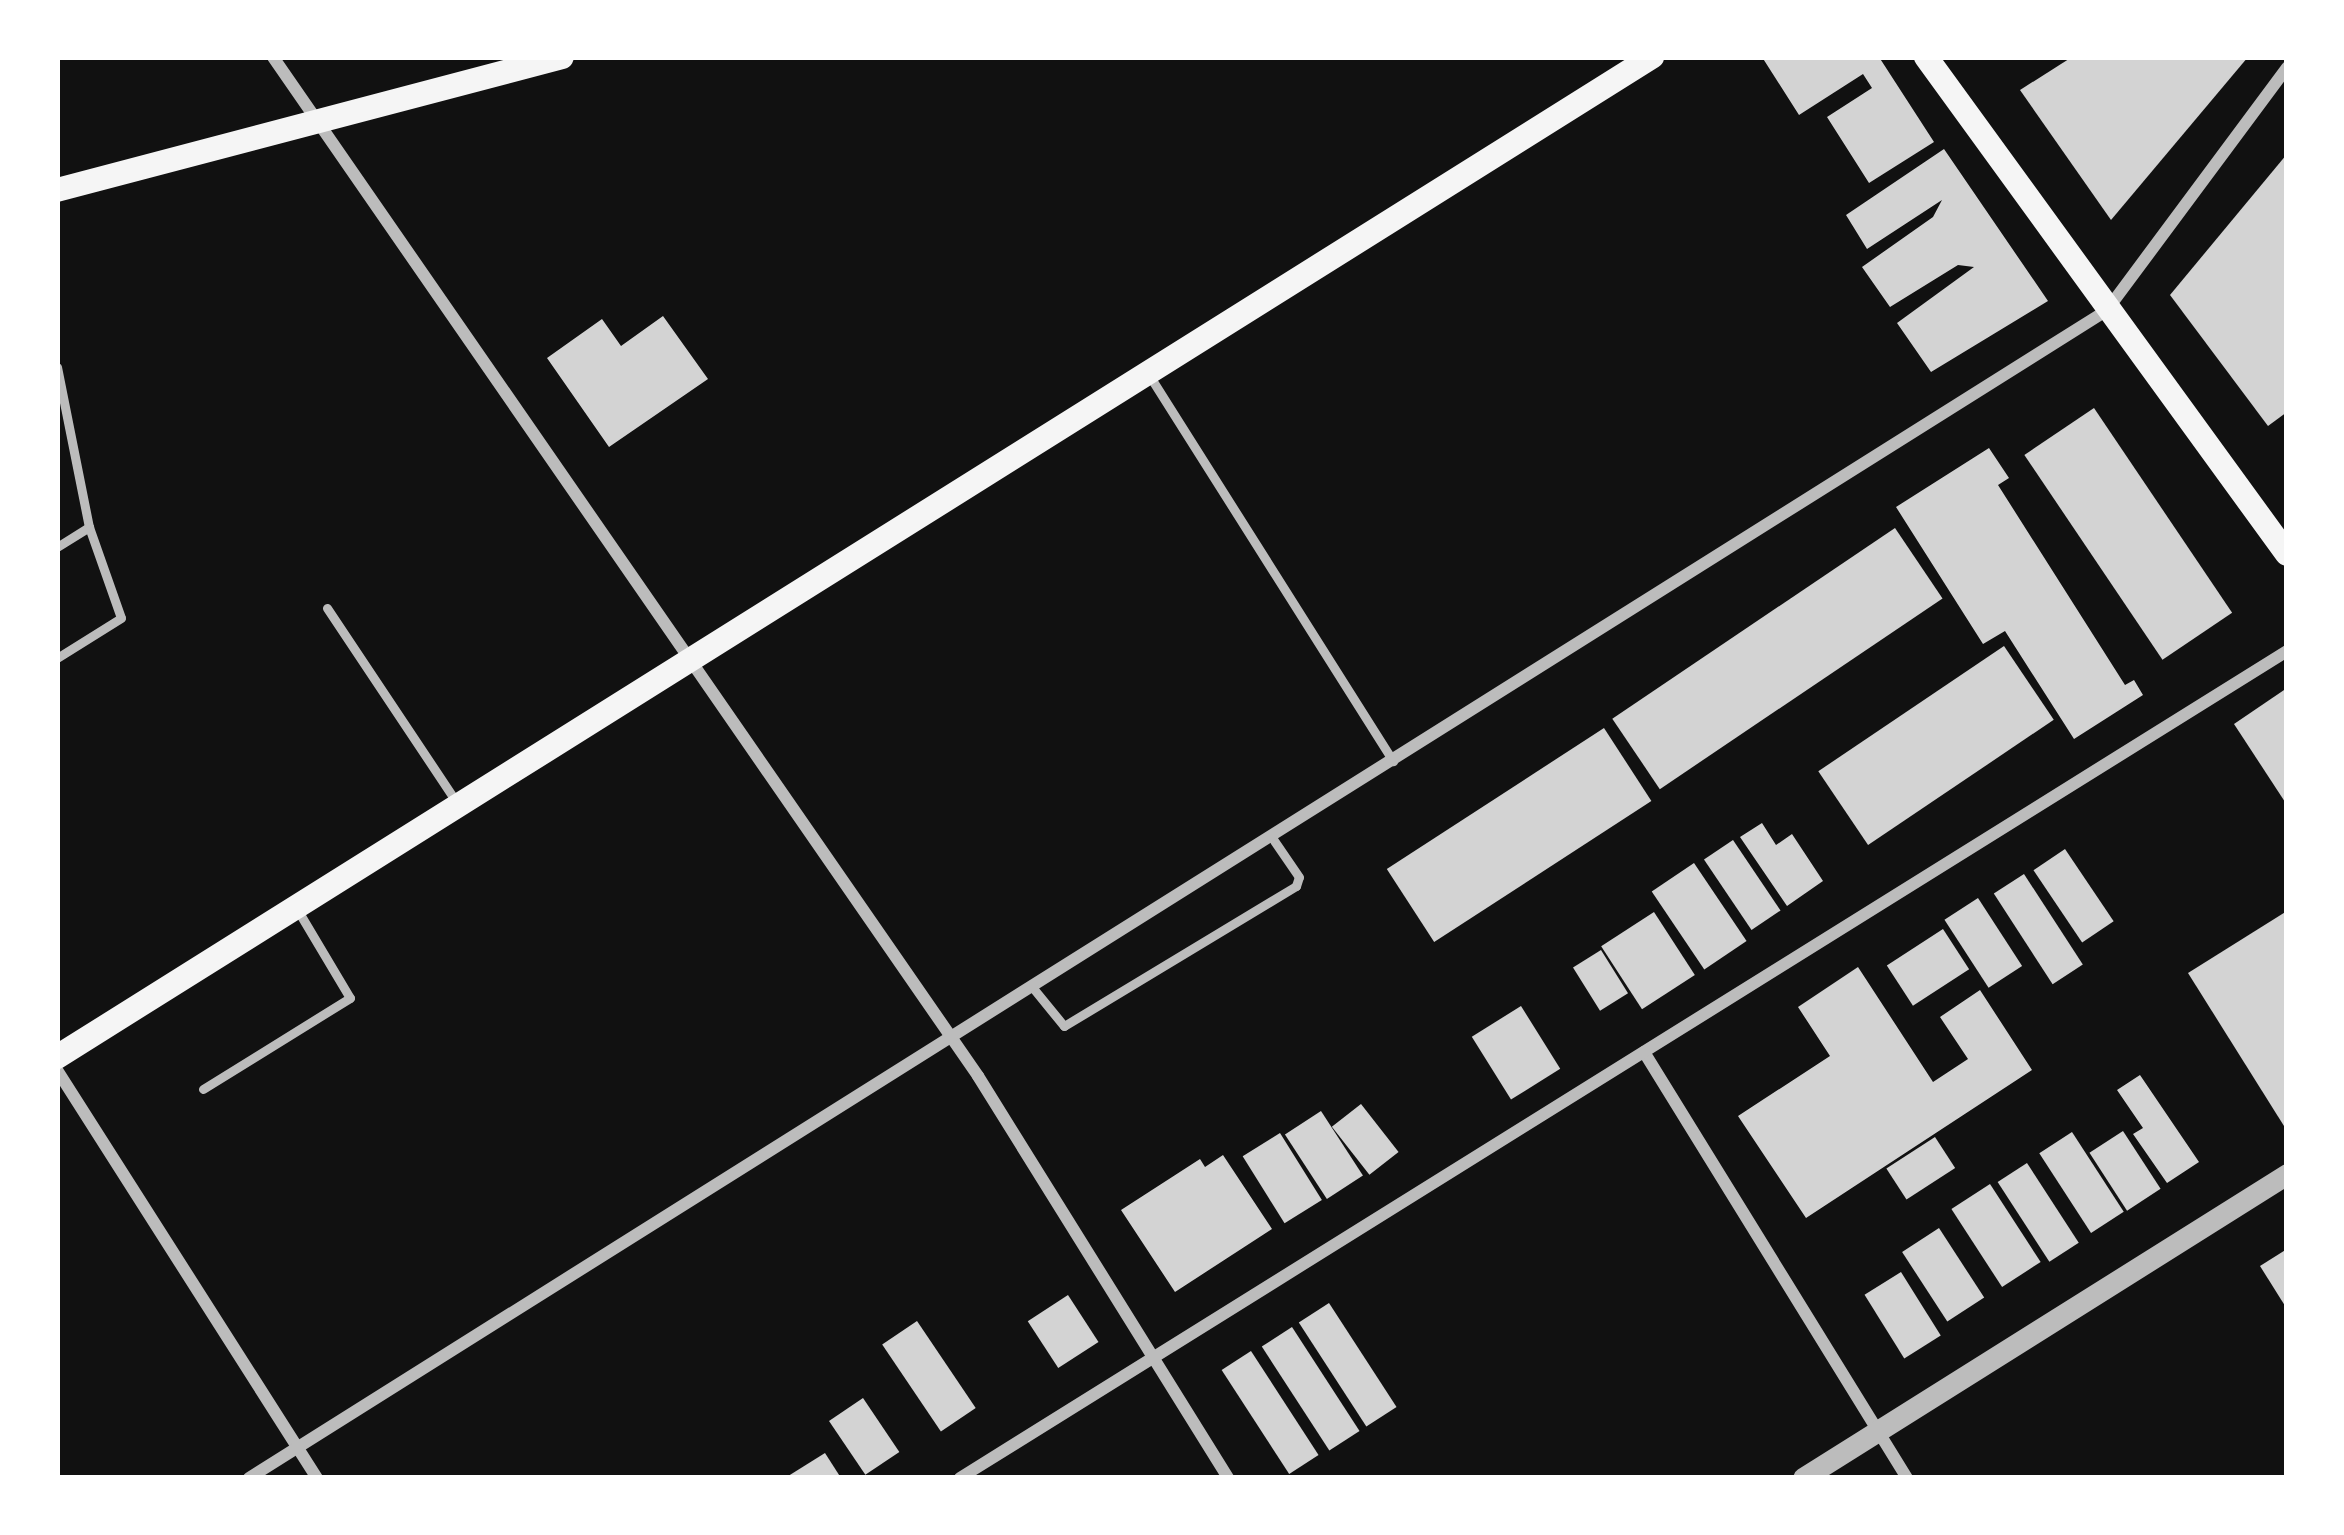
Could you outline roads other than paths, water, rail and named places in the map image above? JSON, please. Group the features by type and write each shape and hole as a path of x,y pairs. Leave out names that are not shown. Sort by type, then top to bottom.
{"main road":[{"path":"57,190 562,57"},
{"path":"57,1057 1652,57"},
{"path":"1926,57 2107,310 2279,525 2287,554"}],"street":[{"path":"274,57 695,658 952,1038 1228,1478"},
{"path":"249,1478 1273,839 2107,310 2287,68"},
{"path":"960,1478 2287,651"},
{"path":"1644,1052 1907,1478"},
{"path":"57,1070 317,1478"},
{"path":"1803,1478 2287,1174"}],"lane":[{"path":"57,368 89,527 121,618 57,658"},
{"path":"1148,374 1393,761"},
{"path":"57,547 89,527"},
{"path":"327,608 460,806"},
{"path":"1033,988 1064,1026 1296,886 1299,877 1273,839"},
{"path":"203,1089 350,998 296,909"}]}
